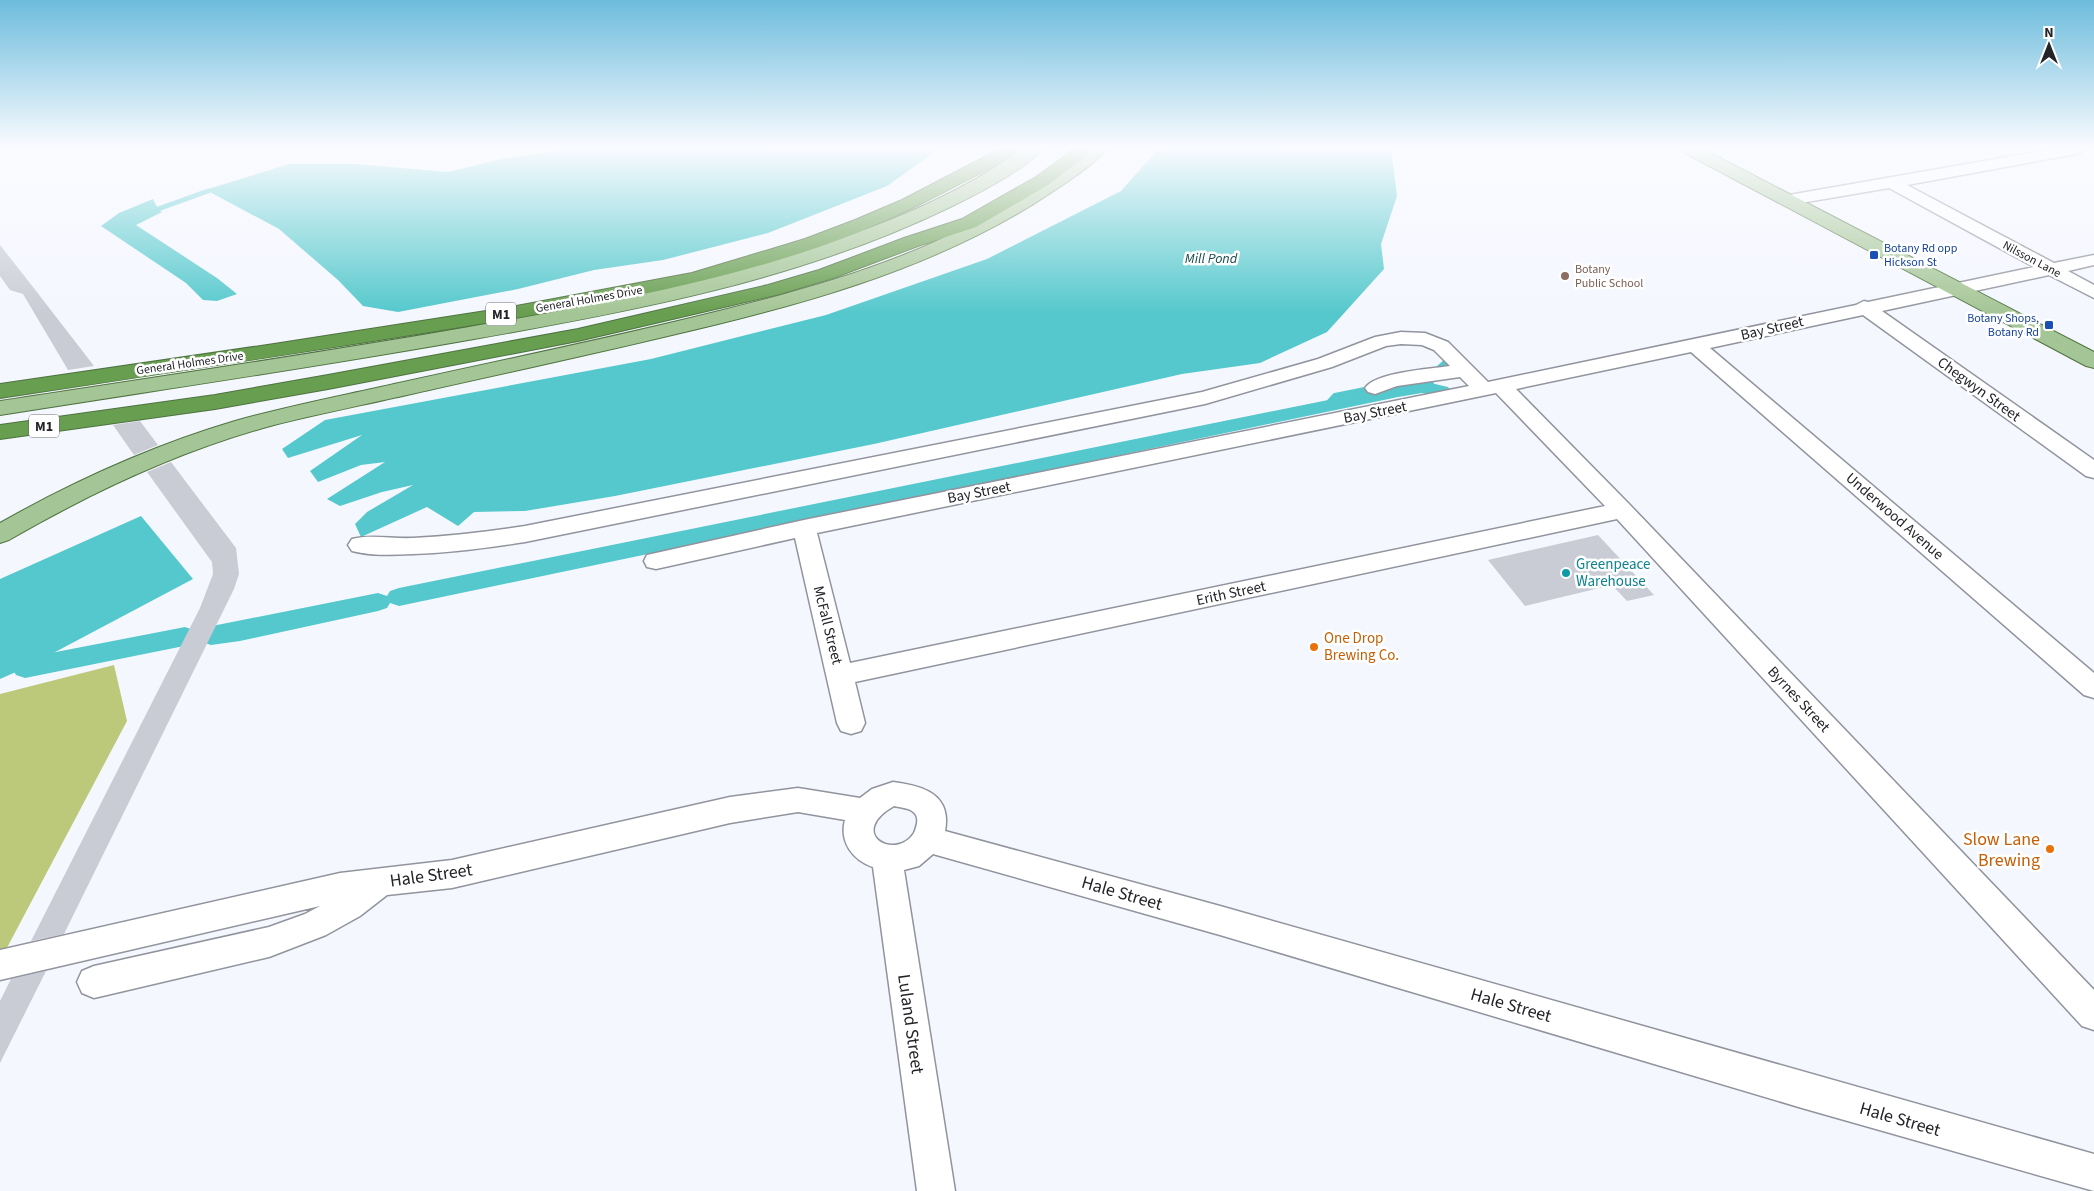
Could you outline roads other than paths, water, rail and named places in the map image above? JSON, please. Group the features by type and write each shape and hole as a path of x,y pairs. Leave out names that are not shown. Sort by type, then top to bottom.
{"highway":[{"name":"General Holmes Drive","path":"0,391 274,351 501,314 695,278 778,254 862,224 909,204"},
{"name":"M1","path":"911,242 979,204"},
{"name":"M1","path":"0,432 215,402 558,339 718,304 826,274 911,242 969,223 1007,204"}],"main road":[{"path":"0,408 429,341 566,317 708,286 805,259 914,219 945,204"},
{"path":"0,534 130,469 228,432 274,418 736,314 830,286 911,258 990,221 1020,204"},
{"path":"1797,204 2094,361"}],"street":[{"name":"Nilsson Lane","path":"1929,204 2094,292"},
{"name":"Bay Street","path":"656,561 804,528 1492,388 1864,307 2094,260"},
{"name":"Chegwyn Street","path":"1864,307 2094,471"},
{"name":"Byrnes Street","path":"360,544 389,547 462,544 525,534 1205,398 1325,363 1382,341 1401,338 1425,338 1442,346 1465,370 1492,388 1622,510 2094,1014"},
{"name":"Underwood Avenue","path":"1695,345 2094,688"},
{"path":"1376,388 1392,381 1465,370"},
{"name":"Erith Street","path":"840,675 1622,510"},
{"name":"McFall Street","path":"804,528 851,723"},
{"path":"904,794 915,797 924,802 930,810 933,820 932,830 928,840 921,848 910,854 899,858 887,858 876,855 867,849 860,840 858,831 859,820 864,811 882,797 904,794"},
{"name":"Hale Street","path":"0,965 340,887 452,874 730,810 798,800 864,811"},
{"name":"Hale Street","path":"928,840 1385,968 1962,1137 2094,1173"},
{"name":"Luland Street","path":"887,858 936,1191"},
{"path":"94,982 269,942 315,925 349,906 380,882"}],"water":[{"path":"142,204 155,204 162,212 136,225 217,278 237,294 217,301 203,300 186,283 101,226 119,213"},
{"path":"232,204 842,204 768,233 663,260 594,270 518,289 398,312 363,306 338,280 279,229"},
{"name":"Mill Pond","path":"1096,204 1394,204 1381,244 1384,269 1327,332 1260,363 1182,374 874,444 615,496 525,511 474,512 458,526 427,507 361,537 355,524 367,512 413,485 382,492 340,506 327,499 385,462 361,465 318,482 310,471 362,435 288,458 282,449 325,420 651,359 826,315 987,259"},
{"path":"141,516 193,579 25,668 0,679 0,579"}],"waterway":[{"path":"158,209 173,204"},
{"path":"1436,371 1445,363"},
{"path":"1325,407 1335,396 1375,388 1398,391 1419,381"},
{"path":"1416,387 1431,384"},
{"path":"399,597 1398,391 1422,387 1441,391"},
{"path":"211,635 240,631 378,602"},
{"path":"25,668 185,637"}],"place":[{"name":"Botany Rd opp Hickson St","path":"1874,255"},
{"name":"Botany Public School","path":"1565,276"},
{"name":"Botany Shops, Botany Rd","path":"2049,325"},
{"name":"Greenpeace Warehouse","path":"1566,573"},
{"name":"One Drop Brewing Co.","path":"1314,647"},
{"name":"Slow Lane Brewing","path":"2050,849"}]}
